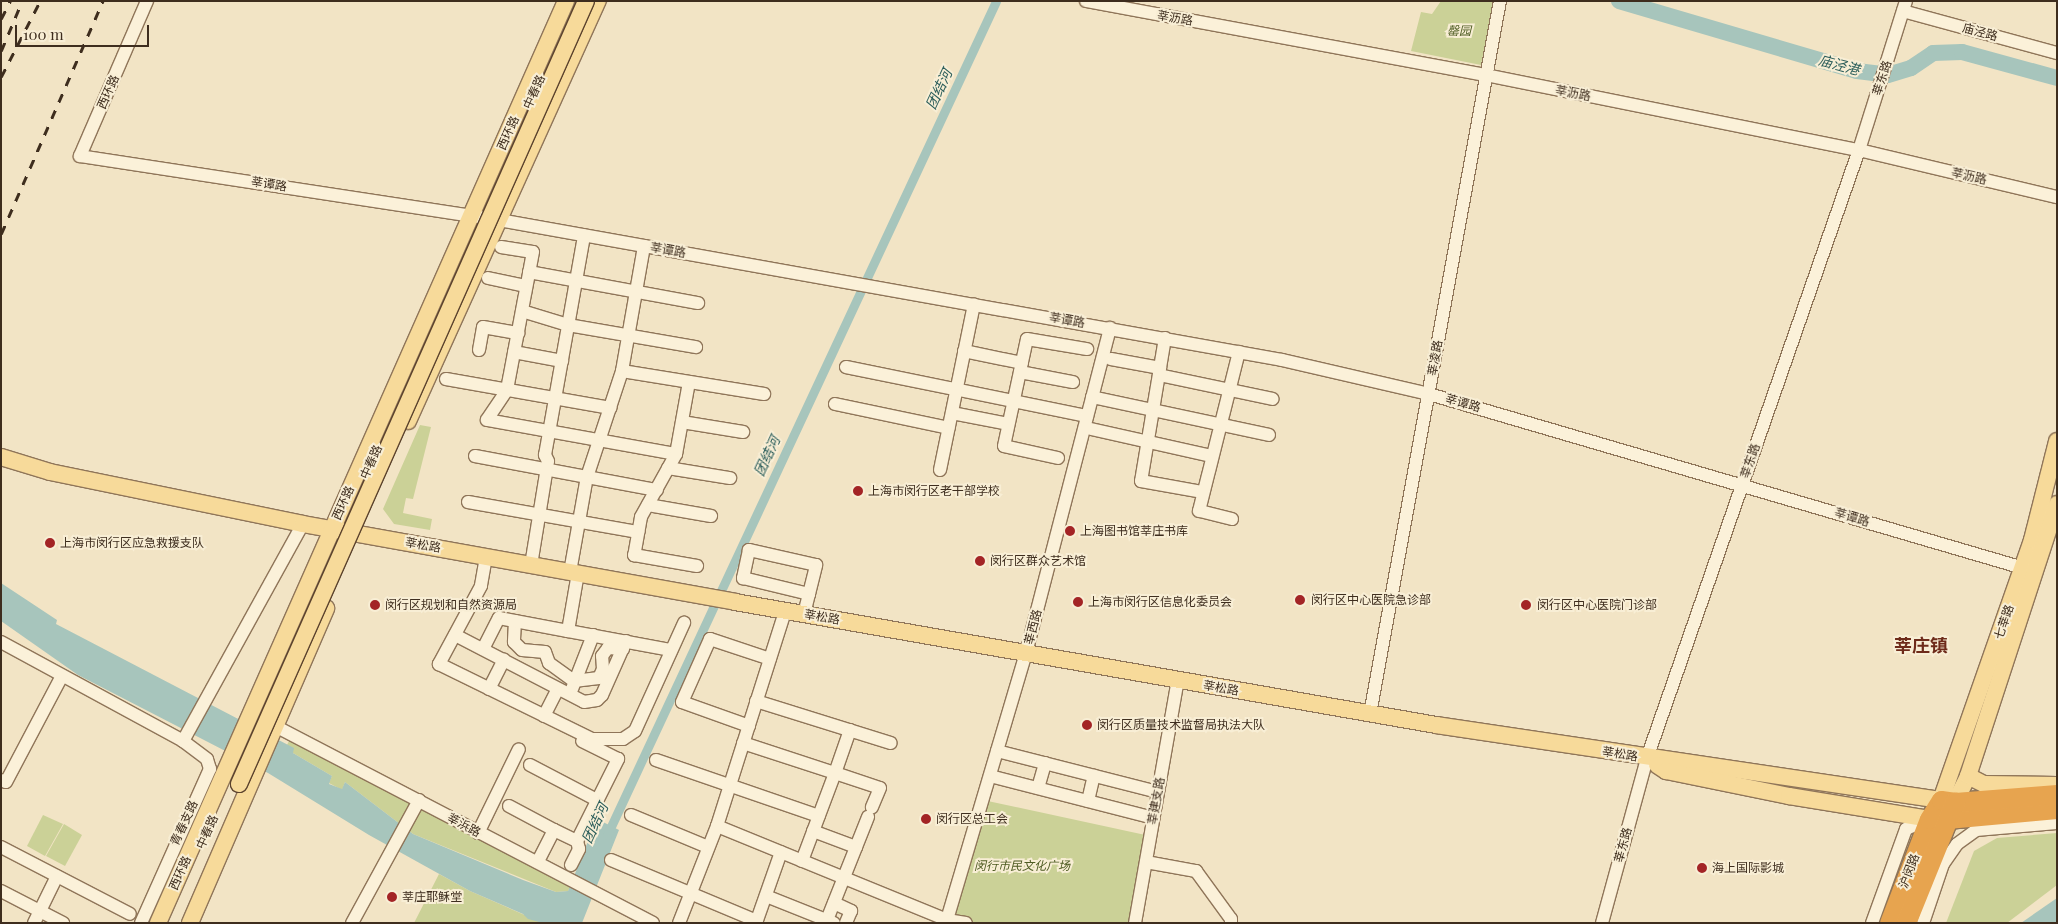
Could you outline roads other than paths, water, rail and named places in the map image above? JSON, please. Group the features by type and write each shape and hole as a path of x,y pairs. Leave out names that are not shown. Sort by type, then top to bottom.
{"highway":[{"path":"1948,801 2057,794"},
{"name":"沪闵路","path":"1889,923 1929,819 1948,801"},
{"name":"沪闵路","path":"1906,923 1948,821 1948,801"},
{"path":"1929,819 1948,821 2057,809"}],"main road":[{"name":"西环路","path":"158,923 566,1"},
{"name":"中春路","path":"179,923 574,1"},
{"name":"中春路","path":"166,923 240,781 586,1"},
{"name":"西环路","path":"190,923 240,781 274,728 358,534 598,1"},
{"name":"七莘路","path":"1948,801 1968,776 2029,569 2057,441"},
{"name":"莘松路","path":"1,457 50,472 303,524 785,611 1370,714 1647,758 1766,772 1948,801"},
{"name":"七莘路","path":"1948,801 2029,569 2057,504"},
{"name":"莘松路","path":"1647,758 1666,771 1789,796 1929,819"},
{"path":"1968,776 1993,785 2057,785"}],"street":[{"name":"西环路","path":"80,156 148,1"},
{"name":"莘沥路","path":"1086,1 1486,75 1860,150 2057,197"},
{"name":"莘凌路","path":"1370,714 1499,3"},
{"name":"庙泾路","path":"1905,6 2057,53"},
{"name":"莘东路","path":"1602,923 1647,758 1860,150 1905,6"},
{"name":"莘谭路","path":"80,156 471,215 1239,352 1429,394 2029,569"},
{"path":"531,565 547,469 545,455 584,235"},
{"path":"568,631 579,522 587,477 622,371 644,246"},
{"path":"501,247 532,252 507,390 487,420 676,454"},
{"path":"529,272 698,303"},
{"path":"488,278 526,286"},
{"path":"940,470 974,304"},
{"path":"522,311 568,325 696,347"},
{"path":"479,350 483,327 518,333"},
{"name":"莘西路","path":"947,921 1026,653 1110,328"},
{"path":"1164,338 1142,481 1203,492"},
{"path":"1058,458 1004,446 1027,339 1087,349"},
{"path":"964,351 1073,382"},
{"path":"514,352 562,361"},
{"path":"1232,519 1199,511 1239,352"},
{"path":"1111,359 1229,390 1273,399"},
{"path":"846,367 1087,416"},
{"path":"622,371 764,394"},
{"path":"446,379 610,408"},
{"path":"689,382 676,454 641,517 634,555 697,566"},
{"path":"1092,398 1269,435"},
{"path":"835,404 949,428"},
{"path":"952,412 1008,424"},
{"path":"682,422 743,432"},
{"path":"1091,429 1212,456"},
{"path":"474,456 657,490"},
{"path":"668,468 730,478"},
{"path":"468,502 638,532"},
{"path":"648,504 711,516"},
{"path":"185,737 303,524"},
{"path":"804,614 809,594 816,565 749,550 743,578 809,594"},
{"path":"486,557 481,586 439,664 592,740 623,738 635,731 684,623"},
{"path":"679,923 717,826 785,611"},
{"path":"483,650 500,618 592,635 625,645 671,650"},
{"path":"515,621 514,642 522,650 545,652 550,663 574,681 599,678 603,669 602,656 608,648 625,645"},
{"path":"544,716 574,681 592,635"},
{"path":"455,636 584,702 597,700 625,645"},
{"path":"748,726 682,702 710,639 770,659"},
{"name":"青春支路","path":"1,642 62,676 185,737 207,759 210,769 141,923"},
{"path":"490,689 504,660"},
{"path":"1,780 6,782 62,676"},
{"name":"莘建支路","path":"1135,923 1178,680"},
{"path":"756,701 891,743"},
{"path":"552,727 618,759 577,841 579,849 571,872"},
{"name":"莘浜路","path":"274,728 419,800 478,833 538,862 571,872 596,892 653,923"},
{"path":"802,861 850,730"},
{"path":"743,743 880,788 834,903 831,921 766,896"},
{"path":"478,833 519,748"},
{"path":"997,751 1158,792"},
{"path":"656,760 819,816"},
{"path":"1038,788 1045,763"},
{"path":"530,765 598,800"},
{"path":"990,776 1153,818"},
{"path":"1088,801 1094,776"},
{"path":"352,923 419,800"},
{"path":"508,806 577,841"},
{"path":"631,815 708,847"},
{"path":"1872,923 1906,829 1929,819"},
{"path":"1923,923 1943,864 1958,844 1976,830 2057,823"},
{"path":"717,826 947,921 963,922"},
{"path":"538,862 554,830"},
{"path":"813,831 856,848"},
{"path":"1,847 130,914"},
{"path":"611,860 756,922 781,852"},
{"path":"1146,862 1196,870 1231,919 1230,923"},
{"path":"34,923 57,876"},
{"path":"1,891 64,923"},
{"path":"834,903 851,911 846,923"}],"water":[{"path":"1,583 57,620 56,624 294,748 293,753 332,776 329,784 342,789 345,782 413,834 523,880 556,892 568,891 597,819 619,830 582,923 543,923 528,919 523,914 470,891 369,835 268,773 78,675 1,621"},
{"path":"2057,898 2057,923 2021,923"}],"waterway":[{"name":"团结河","path":"607,835 996,1"},
{"name":"庙泾港","path":"1619,1 1857,71 1888,75 1911,68 1933,53 1962,52 2057,78"}],"railway":[{"path":"1,19 10,1"},
{"path":"1,51 22,1"},
{"path":"1,77 40,1"},
{"path":"1,234 103,1"}],"place":[{"name":"上海市闵行区老干部学校","path":"858,491"},
{"name":"上海图书馆莘庄书库","path":"1070,531"},
{"name":"上海市闵行区应急救援支队","path":"50,543"},
{"name":"闵行区群众艺术馆","path":"980,561"},
{"name":"闵行区中心医院急诊部","path":"1300,600"},
{"name":"上海市闵行区信息化委员会","path":"1078,602"},
{"name":"闵行区规划和自然资源局","path":"375,605"},
{"name":"闵行区中心医院门诊部","path":"1526,605"},
{"name":"闵行区质量技术监督局执法大队","path":"1087,725"},
{"name":"闵行区总工会","path":"926,819"},
{"name":"海上国际影城","path":"1702,868"},
{"name":"莘庄耶稣堂","path":"392,897"}],"district":[{"name":"莘庄镇","path":"1921,645"}],"park label":[{"name":"罄园","path":"1459,31"},
{"name":"闵行市民文化广场","path":"1022,866"}]}
